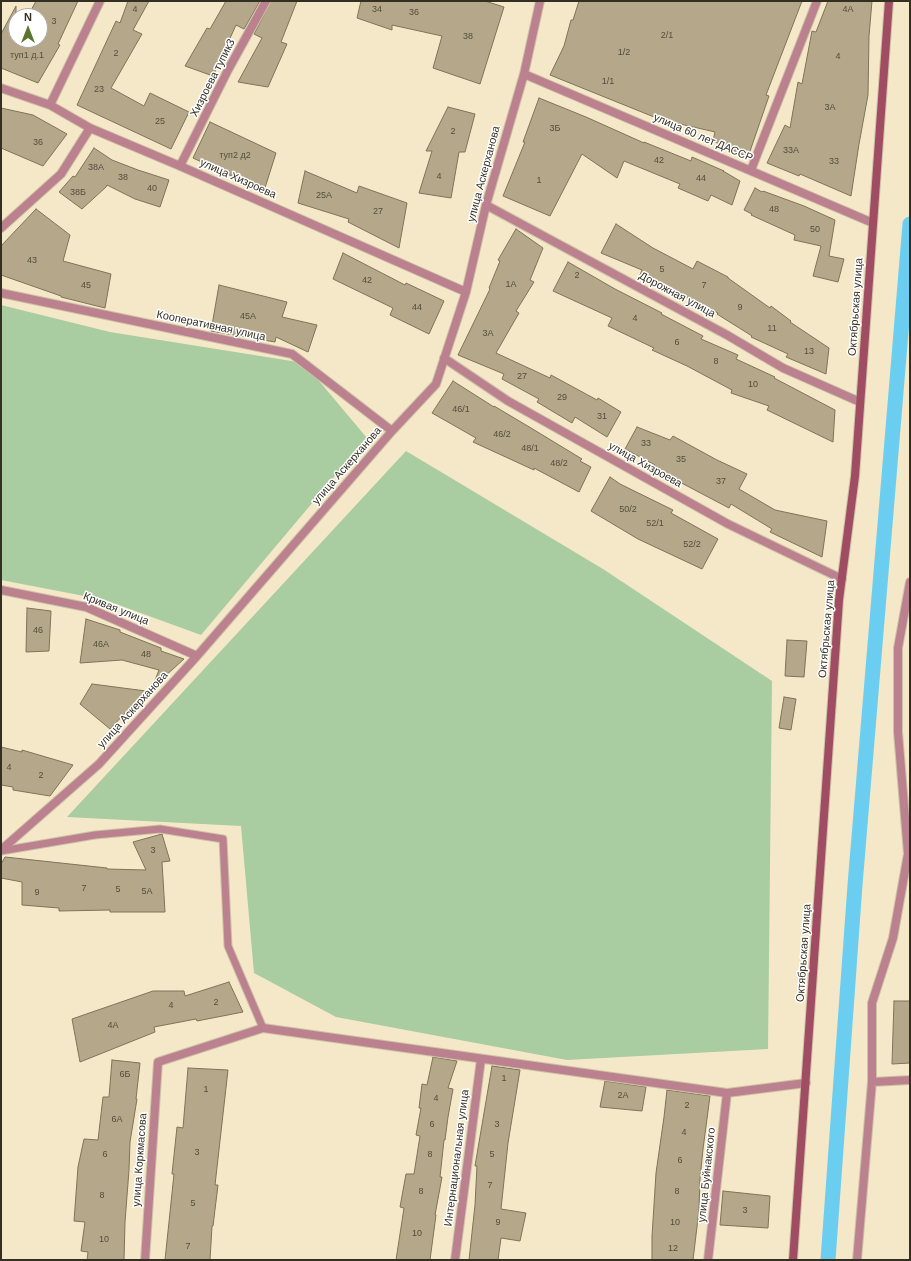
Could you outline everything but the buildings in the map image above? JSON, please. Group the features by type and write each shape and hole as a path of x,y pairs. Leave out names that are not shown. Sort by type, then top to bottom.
{"street":[{"path":"50,105 100,1"},
{"name":"Хизроева тупик3","path":"180,166 228,70 266,1"},
{"name":"улица Аскерханова","path":"1,851 98,764 197,656 392,431 436,384 466,292 486,205 524,74 540,1"},
{"path":"751,170 817,1"},
{"name":"Октябрьская улица","path":"793,1260 839,600 855,476 889,1"},
{"name":"улица 60 лет ДАССР","path":"524,74 873,223"},
{"name":"улица Хизроева","path":"1,88 50,105 90,128 466,292"},
{"path":"1,228 61,174 90,128"},
{"name":"Дорожная улица","path":"486,205 727,335 783,368 860,402"},
{"name":"Кооперативная улица","path":"1,293 292,354 392,431"},
{"name":"улица Хизроева","path":"444,358 508,401 728,524 842,578"},
{"path":"857,1260 872,1082 872,1003 893,938 908,854 908,838 898,732 898,648 907,612 910,582"},
{"name":"Кривая улица","path":"1,590 86,607 197,656"},
{"path":"263,1028 727,1093 806,1083"},
{"name":"улица Коркмасова","path":"145,1260 158,1062 263,1028"},
{"name":"Интернациональная улица","path":"455,1260 481,1059"},
{"path":"872,1082 910,1080"},
{"name":"улица Буйнакского","path":"708,1260 727,1093"}],"lane":[{"path":"1,851 94,835 160,829 223,839 228,946 263,1028"}],"green space":[{"path":"1,305 110,332 304,363 367,438 201,635 105,600 1,580"},
{"path":"406,451 603,569 772,681 768,1049 567,1060 336,1017 254,973 241,826 67,817"}],"waterway":[{"path":"828,1260 855,885 910,224"}]}
